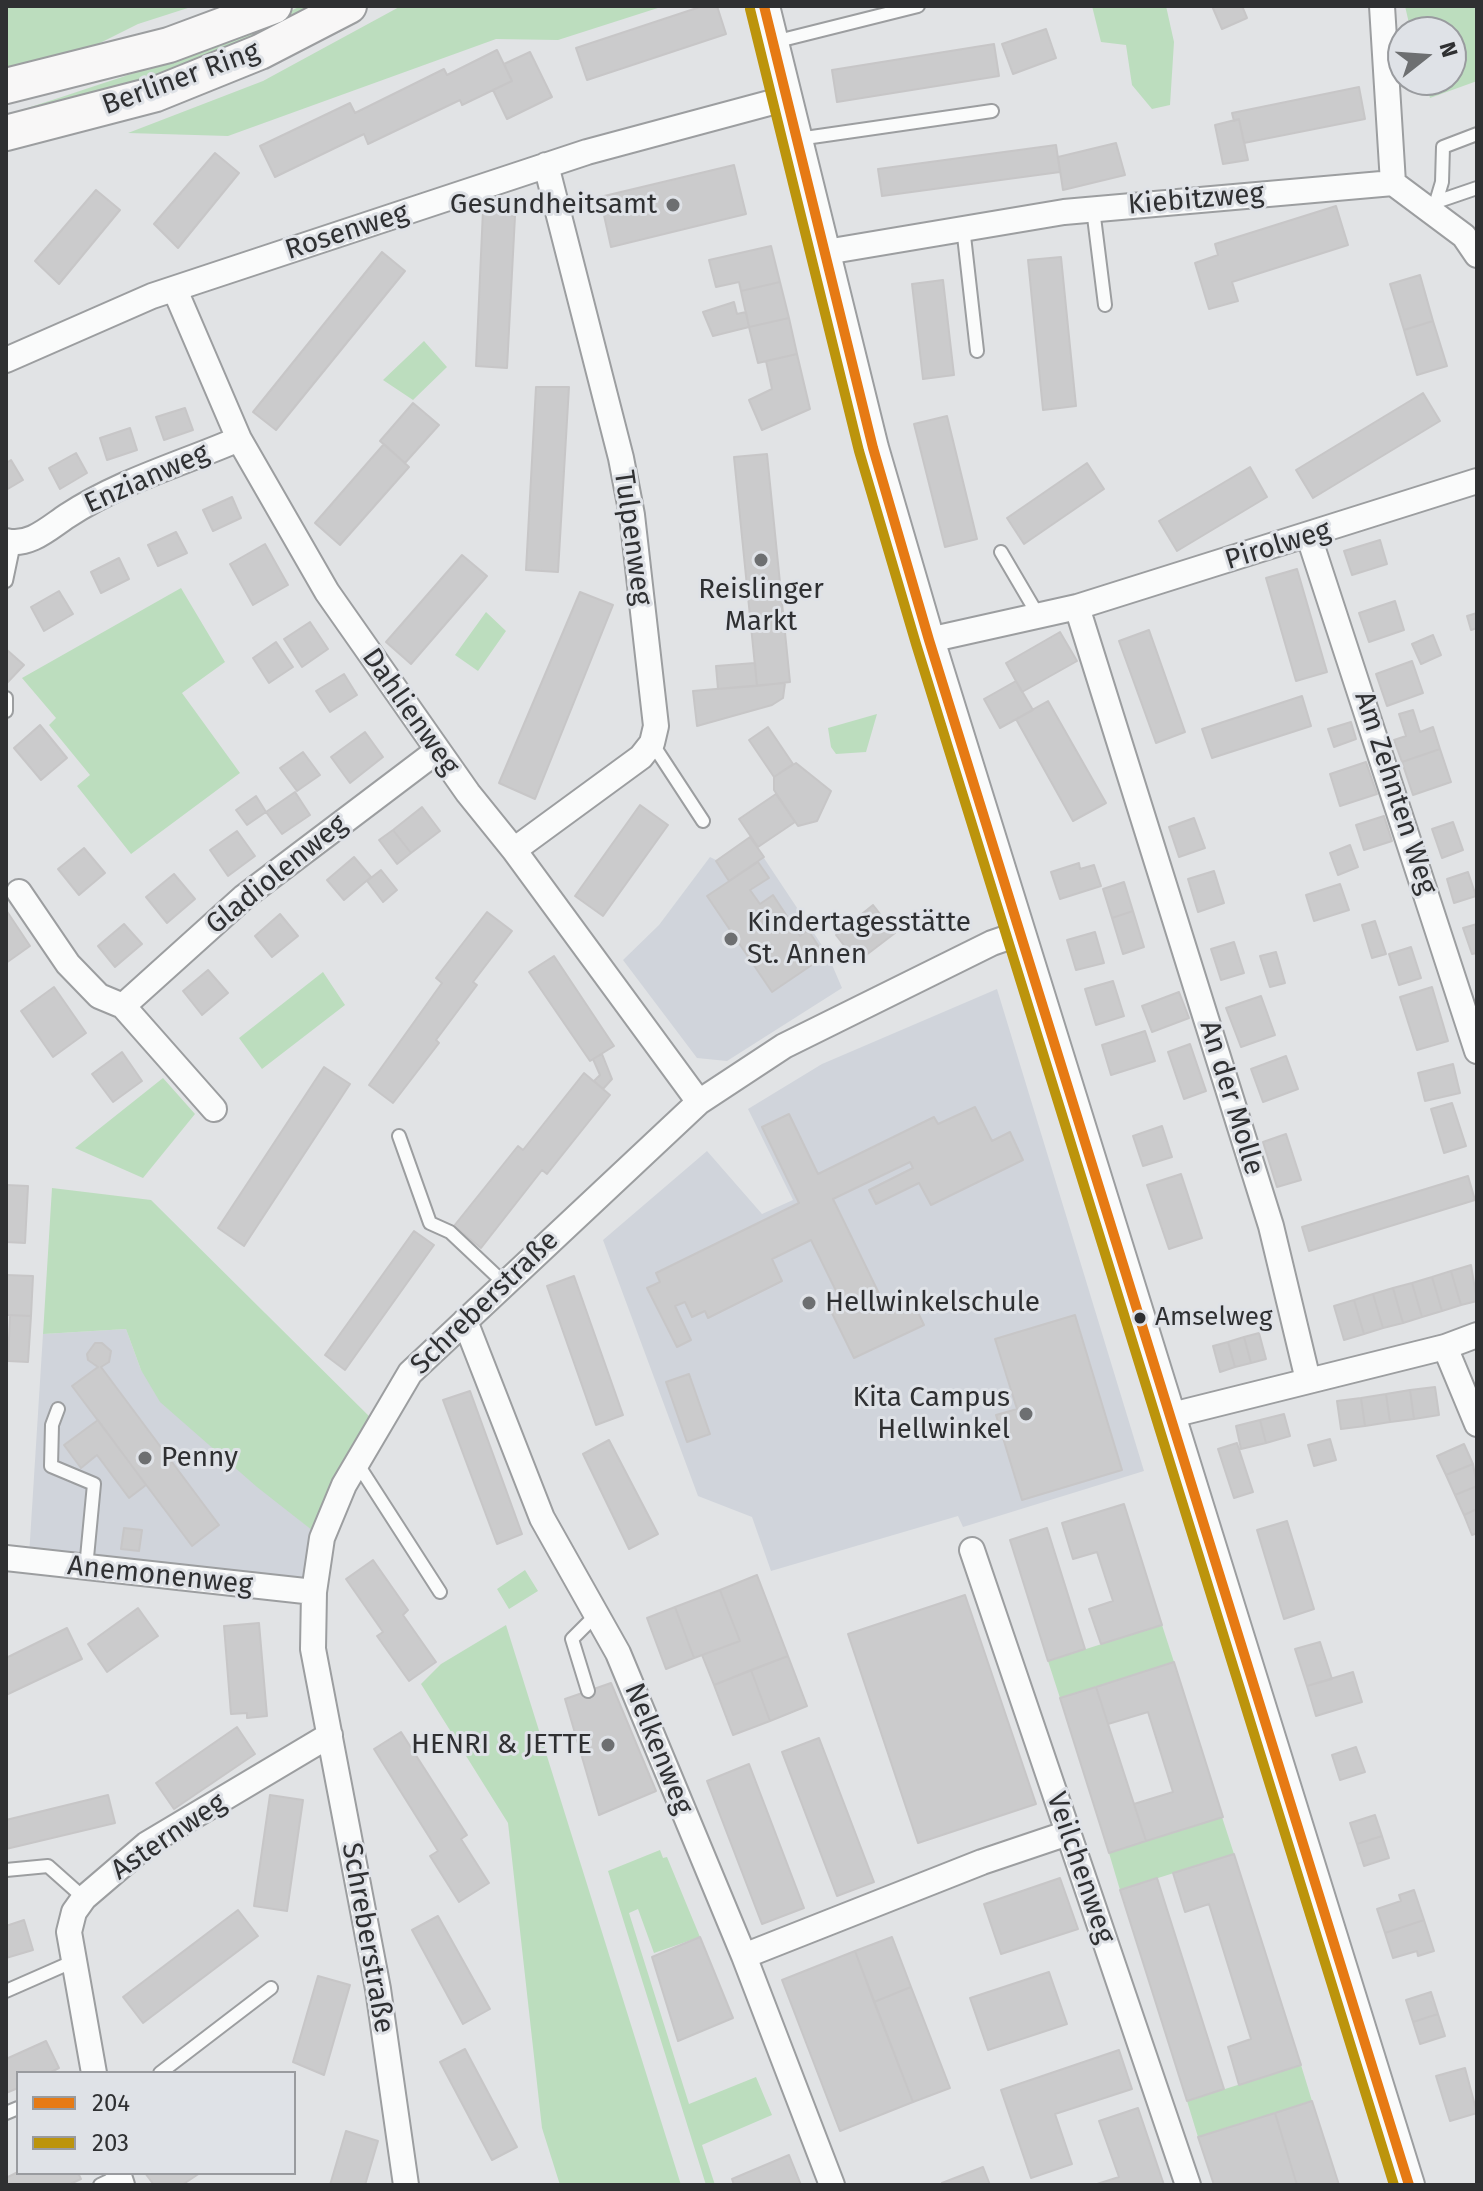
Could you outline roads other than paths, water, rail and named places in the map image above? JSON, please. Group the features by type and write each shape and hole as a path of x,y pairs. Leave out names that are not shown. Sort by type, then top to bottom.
{"main road":[{"name":"Berliner Ring","path":"6,86 169,45 274,6"},
{"name":"Berliner Ring","path":"6,133 156,94 260,52 349,6"}],"street":[{"path":"1382,6 1393,183 1434,207 1464,236 1477,255"},
{"path":"769,21 873,448 929,640 1081,1120 1168,1416 1409,2185"},
{"name":"Rosenweg","path":"6,360 152,296 546,165 788,98"},
{"name":"Tulpenweg","path":"546,165 587,317 632,515 656,726 652,743"},
{"name":"Kiebitzweg","path":"826,252 963,227 1093,209 1393,183"},
{"name":"Dahlienweg","path":"175,290 239,439 327,592 437,751 514,850 699,1102"},
{"name":"Enzianweg","path":"10,542 34,538 122,485 239,439"},
{"name":"Pirolweg","path":"929,640 1077,607 1309,537 1477,481"},
{"name":"Am Zehnten Weg","path":"1309,537 1477,1051"},
{"name":"An der Molle","path":"1077,607 1271,1226 1308,1380"},
{"path":"514,850 641,757 652,743"},
{"name":"Gladiolenweg","path":"123,1006 244,897 437,751"},
{"path":"19,892 68,964 99,996 123,1006 214,1109"},
{"name":"Schreberstraße","path":"406,2185 378,1989 313,1649 314,1592 322,1538 357,1463 410,1373 503,1282 699,1102 784,1046 992,943 1021,933"},
{"name":"Nelkenweg","path":"465,1321 542,1518 618,1653 744,1956 832,2185"},
{"path":"1168,1416 1445,1347 1477,1335"},
{"path":"1445,1347 1477,1424"},
{"name":"Veilchenweg","path":"972,1550 1188,2185"},
{"name":"Anemonenweg","path":"6,1558 314,1592"},
{"name":"Asternweg","path":"94,2071 72,1962 69,1932 74,1912 84,1898 147,1844 330,1735"},
{"path":"744,1956 982,1862 1068,1833"}],"lane":[{"path":"769,21 918,6"},
{"path":"798,139 992,111"},
{"path":"1434,207 1442,182 1443,147 1477,134"},
{"path":"1434,207 1477,188"},
{"path":"1093,209 1105,305"},
{"path":"963,227 977,351"},
{"path":"6,581 10,542"},
{"path":"1001,552 1038,615"},
{"path":"6,698 6,711"},
{"path":"652,743 703,821"},
{"path":"399,1136 430,1223 450,1232 503,1282"},
{"path":"58,1409 52,1425 51,1466 94,1484 86,1568"},
{"path":"357,1463 440,1592"},
{"path":"588,1691 572,1639 597,1614"},
{"path":"6,1870 48,1866 84,1898"},
{"path":"6,1991 72,1962"},
{"path":"163,2071 271,1988"}],"place":[{"name":"Gesundheitsamt","path":"673,205"},
{"name":"Reislinger Markt","path":"761,560"},
{"name":"Kindertagesstätte St. Annen","path":"731,939"},
{"name":"Hellwinkelschule","path":"809,1303"},
{"name":"Amselweg","path":"1140,1318"},
{"name":"Kita Campus Hellwinkel","path":"1026,1414"},
{"name":"Penny","path":"145,1458"},
{"name":"HENRI & JETTE","path":"608,1745"}]}
